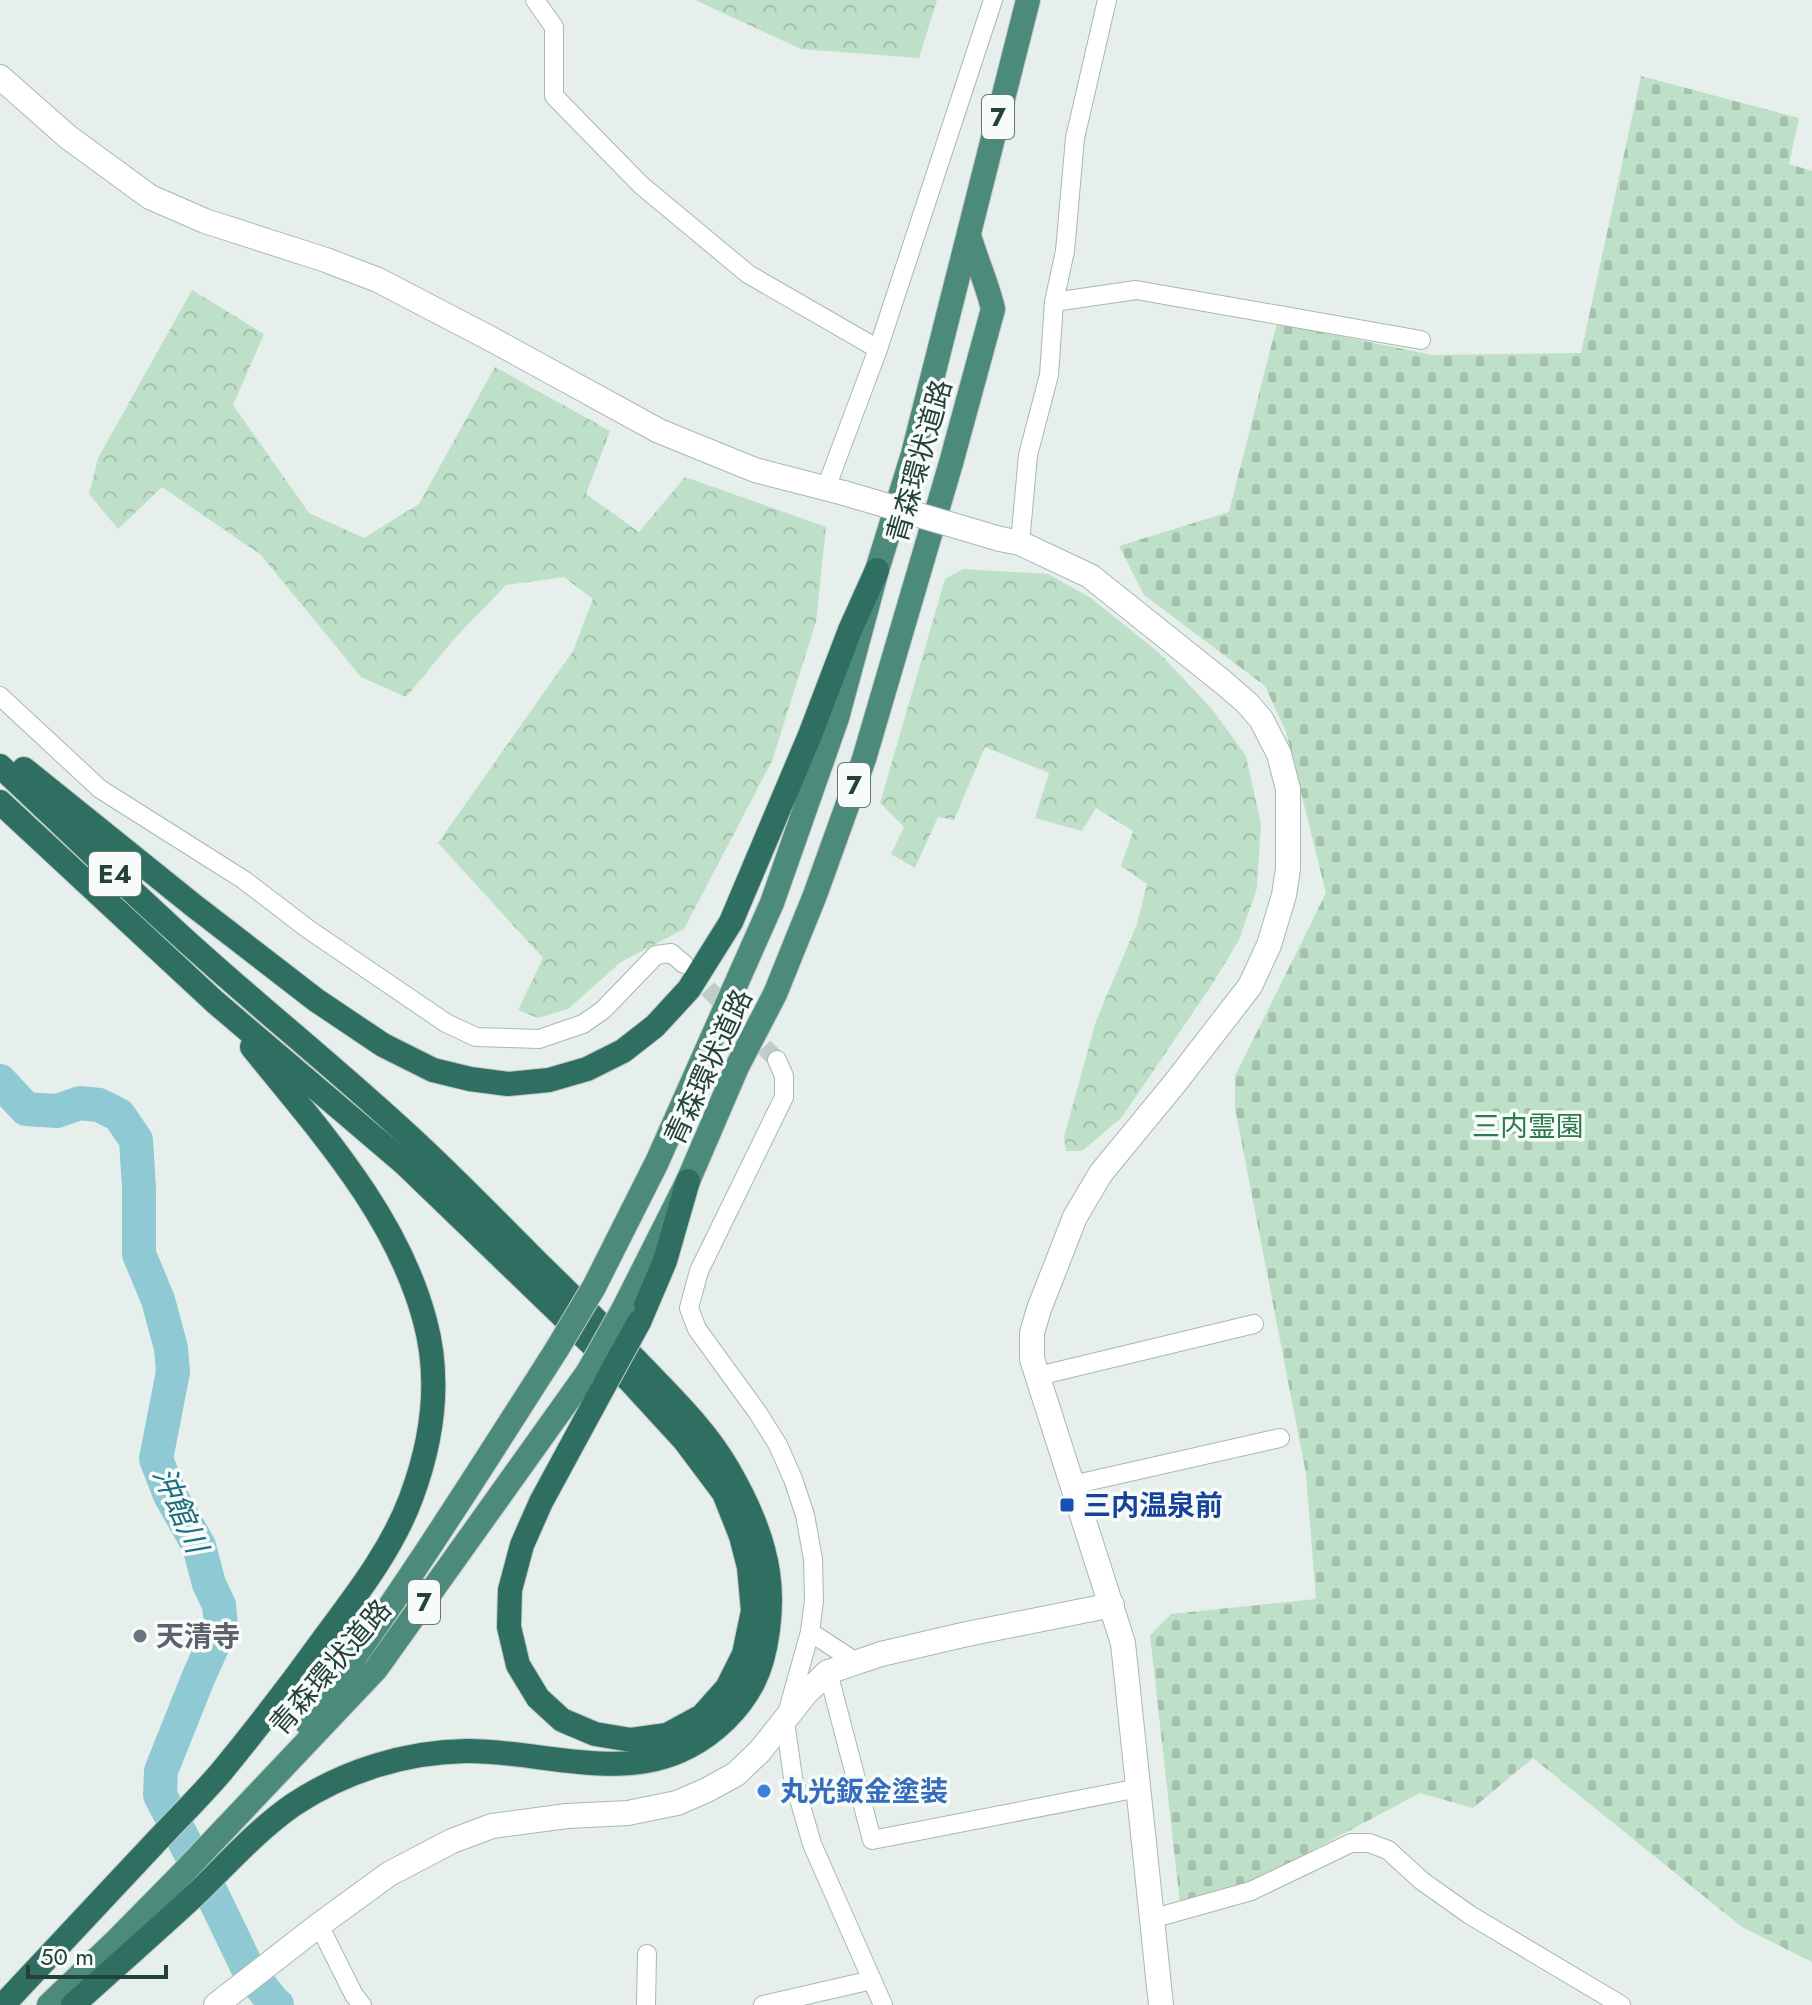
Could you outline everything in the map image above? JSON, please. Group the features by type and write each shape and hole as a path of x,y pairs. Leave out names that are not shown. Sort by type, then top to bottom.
{"highway":[{"name":"青森環状道路","path":"239,1815 352,1662 461,1501 594,1287 657,1162 772,903 837,718 877,570 913,454 1028,0"},
{"name":"青森環状道路","path":"49,2005 181,1875 376,1669 596,1378 665,1261 688,1181 737,1067 775,994 864,759 993,309 969,235"},
{"path":"0,750 230,934 316,1000 383,1045 433,1070 470,1079 508,1084 549,1080 587,1069 623,1051 655,1026 689,989 731,922 877,570"},
{"name":"E4","path":"0,766 172,929 424,1149 642,1366 696,1423 727,1466 759,1535 768,1573 770,1609 765,1647 753,1683 731,1713 708,1736 684,1750 652,1761 617,1765 469,1751 428,1754 380,1764 337,1779 291,1807 250,1841 73,2005"},
{"name":"E4","path":"0,802 215,1002"},
{"path":"215,1002 404,1163 629,1380 685,1441 724,1493 749,1567 753,1611 744,1654 727,1688 702,1716 667,1735 631,1740 595,1734 562,1720 538,1698 518,1665 509,1627 510,1590 522,1545 596,1378"},
{"path":"3,2005 220,1773 291,1684 391,1541 410,1500 423,1460 432,1414 433,1363 413,1280 355,1177 215,1002"}],"street":[{"path":"535,0 554,27 554,96 641,185 748,274 878,349"},
{"path":"835,491 878,349 993,0"},
{"path":"1010,541 1049,375 1054,302 1065,251 1075,138 1107,0"},
{"path":"0,77 68,137 150,197 205,221 378,280 659,431 755,470 1010,541 1090,576 1164,633 1247,703 1261,719 1279,754 1288,789 1288,869 1284,895 1269,945 1250,986 1101,1173 1075,1217 1032,1333 1032,1359 1123,1643 1161,2005"},
{"path":"1054,302 1136,290 1421,340"},
{"path":"0,696 100,789 244,880 308,929 446,1023 476,1037 539,1039 583,1024 603,1010 656,955 671,953 684,964"},
{"path":"777,1060 784,1076 784,1097 699,1271 689,1308 697,1329 778,1445 805,1515 813,1559 814,1600 810,1632 785,1721 793,1778 812,1844 883,2005"},
{"path":"1038,1376 1254,1324"},
{"path":"1072,1485 1280,1438"},
{"path":"216,2005 389,1874 452,1841 492,1826 567,1816 628,1813 677,1803 707,1790 736,1774 760,1751 806,1693 828,1672 881,1654 1112,1605"},
{"path":"810,1632 856,1662"},
{"path":"828,1672 872,1840 1139,1788"},
{"path":"1151,1919 1251,1891 1351,1843 1369,1843 1388,1850 1422,1881 1470,1915 1621,2005"},
{"path":"310,1932 362,2005"},
{"path":"646,2005 647,1954"},
{"path":"763,2005 872,1980"}],"green space":[{"path":"695,0 937,0 919,58 801,49"},
{"name":"三内霊園","path":"1641,76 1799,118 1789,164 1812,171 1812,1962 1742,1927 1533,1758 1473,1808 1420,1793 1243,1887 1180,1904 1150,1635 1171,1614 1316,1599 1306,1474 1235,1108 1235,1076 1326,893 1286,732 1265,686 1144,595 1119,546 1229,512 1277,323 1432,355 1581,353"},
{"path":"192,290 264,334 233,405 309,513 364,538 419,504 495,367 610,431 586,494 639,532 685,477 826,527 816,622 772,761 684,929 621,962 568,1009 538,1018 518,1010 543,958 438,843 573,651 593,599 564,577 506,585 455,638 406,697 361,677 261,555 162,487 118,529 89,494 98,458"},
{"path":"963,569 1048,574 1091,598 1159,653 1212,709 1246,756 1261,824 1257,888 1239,940 1122,1117 1082,1151 1066,1151 1064,1137 1096,1021 1137,924 1147,884 1121,866 1133,831 1096,808 1082,831 1035,818 1049,773 985,747 954,820 938,817 915,868 891,854 904,827 880,803 945,579"}],"waterway":[{"name":"沖館川","path":"0,1081 26,1109 57,1111 80,1103 99,1105 119,1115 136,1140 139,1254 158,1300 171,1348 173,1372 156,1459 170,1495 199,1546 209,1584 219,1605 221,1627 161,1771 160,1795 249,1971 277,2005"}],"tunnel":[{"path":"689,969 777,1060"}],"place":[{"name":"三内温泉前","path":"1067,1505"},
{"name":"天清寺","path":"140,1636"},
{"name":"丸光鈑金塗装","path":"764,1791"}]}
